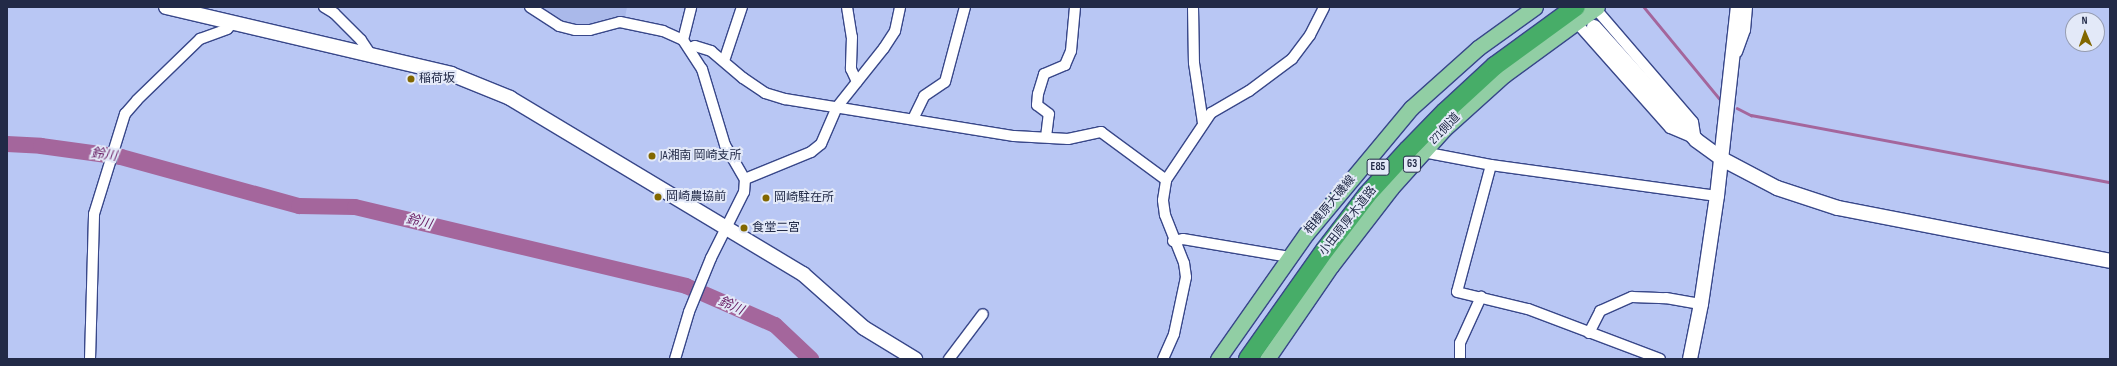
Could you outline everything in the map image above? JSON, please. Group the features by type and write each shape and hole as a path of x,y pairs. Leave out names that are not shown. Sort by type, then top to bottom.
{"highway":[{"name":"小田原厚木道路","path":"1236,359 1316,245 1399,142 1435,105 1487,59 1555,7"},
{"name":"小田原厚木道路","path":"1248,359 1325,250 1367,195 1445,112 1496,66 1589,17"}],"main road":[{"name":"相模原大磯線","path":"1218,359 1289,257 1411,108 1478,48 1535,7"},
{"name":"271側道","path":"1267,359 1331,266 1391,188 1423,152 1478,98 1589,17"}],"street":[{"path":"166,7 451,74 510,98 803,274 864,328 915,359"},
{"path":"324,7 334,13 361,40 371,55"},
{"path":"530,7 559,26 575,30 590,30 620,22 663,31 686,44 711,51 743,78 765,92 785,99 1014,136 1068,139 1101,132 1166,180"},
{"path":"675,359 689,312 711,258 744,192 745,179 725,146 702,69 686,44 691,7"},
{"path":"724,61 742,7"},
{"path":"847,7 852,37 851,69 857,82"},
{"path":"745,179 816,148 827,133 837,107 894,32 900,7"},
{"path":"913,119 924,96 945,82 965,7"},
{"path":"1046,137 1049,114 1037,105 1038,94 1044,74 1065,65 1071,51 1075,7"},
{"path":"1193,7 1194,63 1203,124"},
{"path":"1163,359 1174,334 1186,277 1184,263 1173,241 1163,200 1166,180 1211,113 1255,87 1292,60 1310,35 1324,7"},
{"path":"1690,359 1701,304 1717,196 1738,7"},
{"path":"1732,66 1745,30 1747,7"},
{"path":"1589,17 1696,140 1722,159 1777,188 1838,208 2110,261"},
{"path":"90,359 91,246 94,214 125,114 137,100 200,39 227,29 233,22"},
{"path":"1423,152 1491,165 1717,196"},
{"path":"1491,165 1457,292 1528,309 1660,359"},
{"path":"1173,241 1183,238 1289,257"},
{"path":"1460,359 1460,343 1481,297"},
{"path":"1589,332 1600,311 1632,297 1666,298 1701,304"},
{"path":"949,359 983,314"}],"shaded area":[{"path":"539,7 627,7 625,18 612,19 589,26 577,26 559,20"}],"waterway":[{"path":"1644,7 1719,98"},
{"path":"1737,108 1751,115 2110,182"},
{"name":"鈴川","path":"7,144 41,146 121,157 299,206 355,207 686,286 775,325 811,359"}],"place":[{"name":"稲荷坂","path":"411,79"},
{"name":"JA湘南 岡崎支所","path":"652,156"},
{"name":"岡崎農協前","path":"658,197"},
{"name":"岡崎駐在所","path":"766,198"},
{"name":"食堂二宮","path":"744,228"}]}
